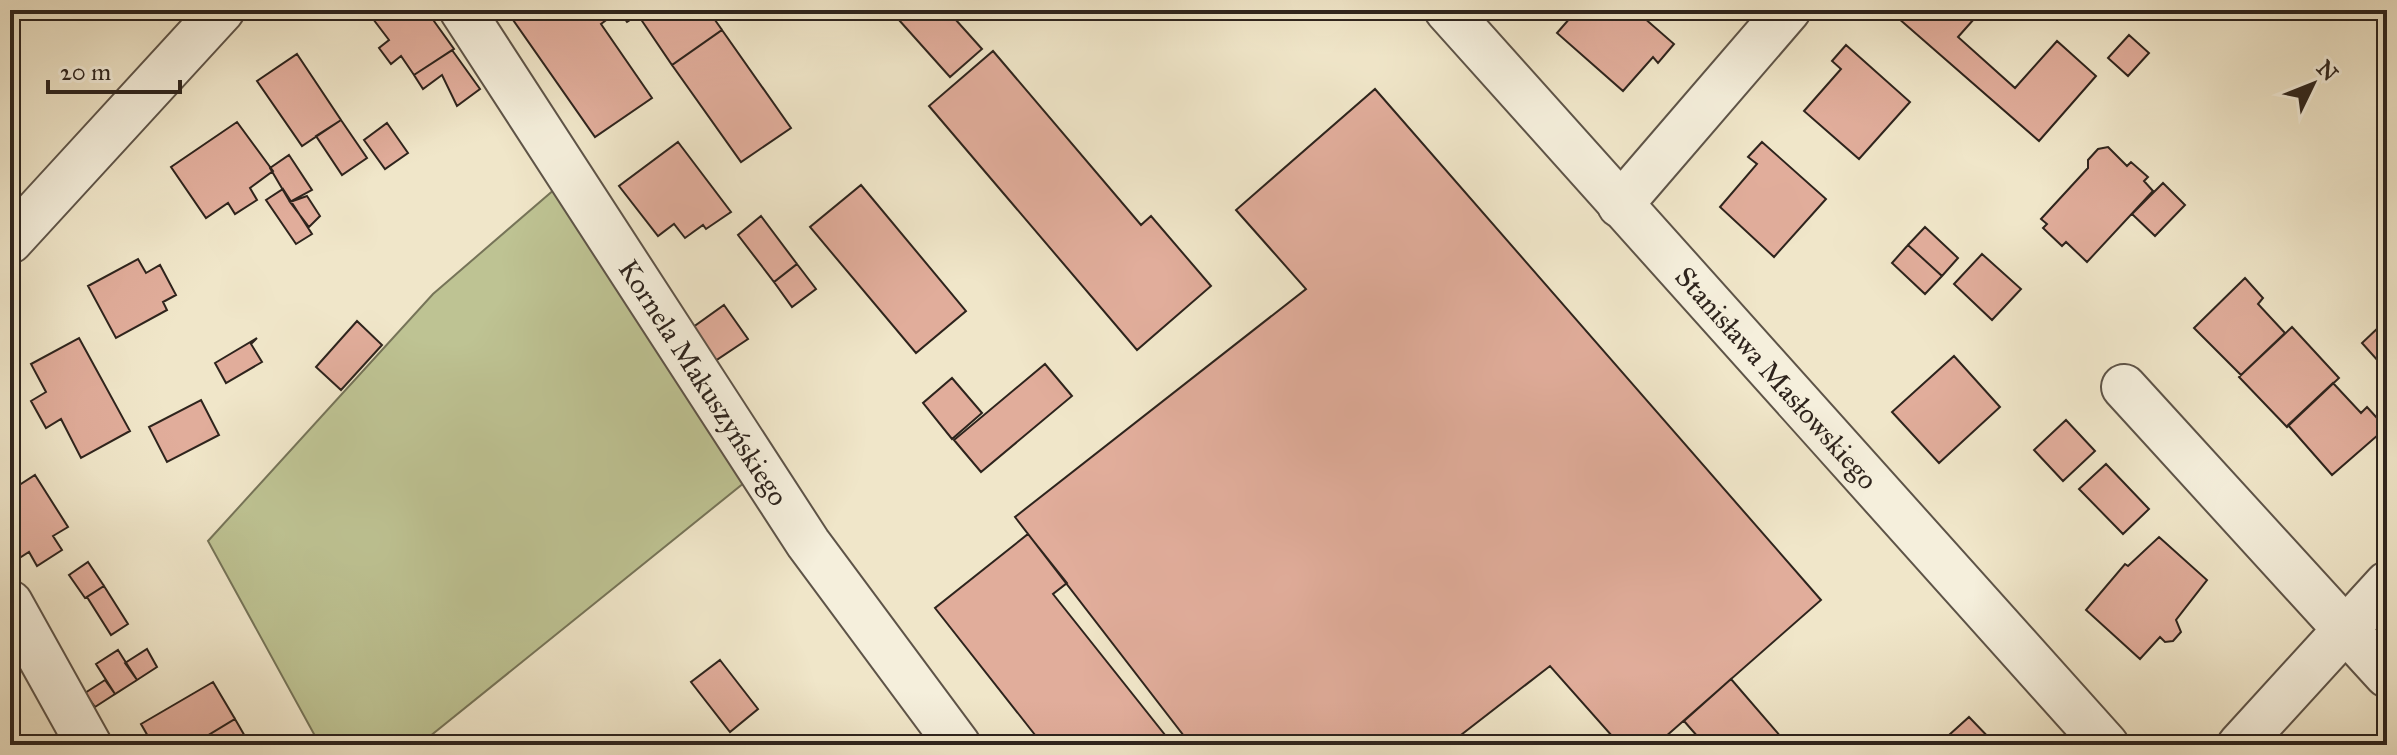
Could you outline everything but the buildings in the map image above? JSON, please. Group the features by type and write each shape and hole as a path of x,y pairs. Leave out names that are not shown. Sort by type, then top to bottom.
{"street":[{"path":"10,241 222,10"},
{"name":"Kornela Makuszyńskiego","path":"462,10 808,543 958,745"},
{"name":"Stanisława Masłowskiego","path":"1447,10 2106,745"},
{"path":"1620,205 1788,10"},
{"path":"2124,387 2387,675"},
{"path":"2240,745 2387,584"},
{"path":"10,603 89,745"}],"green space":[{"path":"570,176 760,470 419,745 320,745 208,541 433,294"}]}
